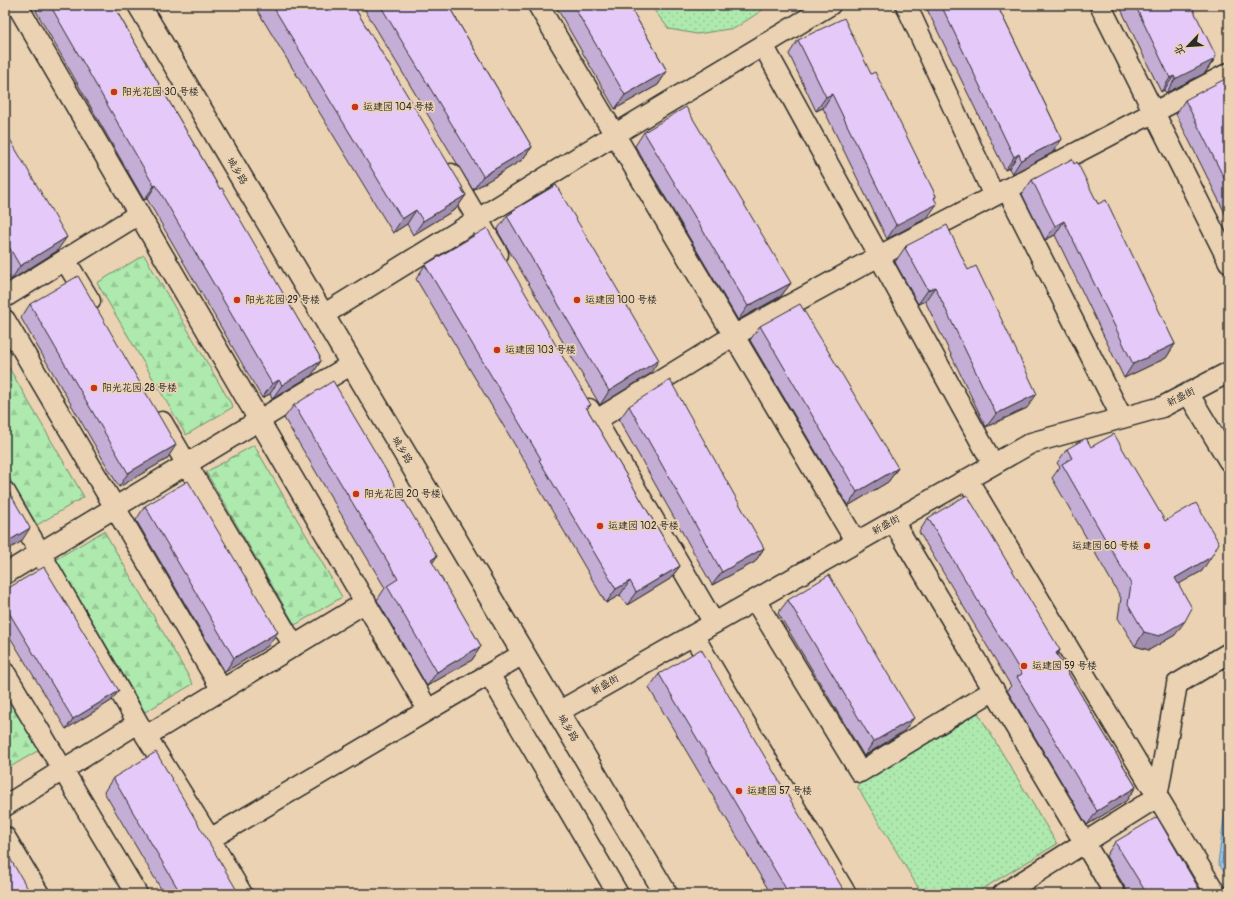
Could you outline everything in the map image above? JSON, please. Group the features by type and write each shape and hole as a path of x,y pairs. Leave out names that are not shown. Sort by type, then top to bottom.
{"main road":[{"name":"城乡路","path":"143,7 323,316 666,894"}],"street":[{"path":"5,12 16,5 428,710"},
{"path":"538,5 856,542"},
{"path":"323,316 614,135 830,5"},
{"path":"906,5 1001,192 1122,418"},
{"path":"1100,5 1229,262"},
{"path":"763,45 993,464"},
{"path":"596,421 733,336 879,256 1229,73"},
{"path":"441,159 505,266"},
{"path":"6,293 65,260 139,214"},
{"path":"65,260 98,314"},
{"path":"5,320 222,690"},
{"path":"5,574 352,364"},
{"name":"新盛街","path":"558,712 1031,443 1162,407 1229,372"},
{"path":"1188,393 1229,461"},
{"path":"580,394 714,623"},
{"path":"154,409 294,646"},
{"path":"967,479 1216,894"},
{"path":"5,492 142,730 210,839 242,894"},
{"path":"893,521 1115,894"},
{"path":"755,600 860,772 994,690"},
{"path":"5,806 63,770 222,690 366,602"},
{"path":"693,635 846,894"},
{"path":"1003,894 1158,797 1177,684 1229,653"},
{"path":"210,839 523,654"},
{"path":"5,673 137,894"},
{"path":"489,674 618,894"},
{"path":"5,837 39,894"}],"green space":[{"path":"650,5 767,5 764,9 735,28 697,34 669,29"},
{"path":"144,255 233,407 186,435 97,283"},
{"path":"5,361 84,497 37,525 5,471"},
{"path":"254,445 342,597 295,625 206,472"},
{"path":"104,531 193,684 145,712 56,559"},
{"path":"5,694 39,750 5,770"},
{"path":"978,713 1057,844 974,894 922,894 857,786"}],"water":[{"path":"1229,781 1229,879 1218,863"}],"building":[{"path":"50,5 113,5 220,189 222,188 321,361 282,385 279,380 272,384 156,185 154,186"},
{"name":"运建园 104 号楼","path":"272,5 353,5 463,188 461,189 466,195 423,221 416,210 402,219"},
{"path":"380,5 448,5 532,147 483,176"},
{"path":"573,5 629,5 667,71 625,95"},
{"path":"941,5 997,5 1062,139 1021,160 1019,154 1014,157"},
{"path":"1135,5 1191,5 1216,56 1214,57 1215,59 1175,79 1174,76 1170,78"},
{"path":"844,18 871,74 875,72 936,196 934,198 937,204 896,225 832,94 826,97 798,40"},
{"path":"1225,79 1229,88 1229,188 1185,100"},
{"path":"686,107 791,283 748,306 644,132"},
{"path":"5,131 67,237 20,266 5,240"},
{"path":"1072,159 1074,164 1077,162 1098,204 1106,200 1175,344 1133,364 1064,221 1055,226 1032,180"},
{"name":"运建园 100 号楼","path":"556,185 659,360 609,391 507,216 513,212 512,211"},
{"path":"947,225 968,270 976,266 1037,394 996,414 935,287 928,290 905,248 907,247 906,246"},
{"path":"487,228 591,405 586,407 680,566 636,592 630,581 616,589 539,460 541,459 425,265"},
{"name":"阳光花园 28 号楼","path":"78,276 176,445 128,473 30,304"},
{"path":"800,304 898,468 857,492 760,326"},
{"path":"670,380 764,548 722,572 629,406"},
{"name":"阳光花园 20 号楼","path":"333,381 437,556 431,560 481,646 437,672 387,586 398,579 294,405"},
{"name":"运建园 60 号楼","path":"1114,434 1165,521 1196,503 1219,543 1211,557 1175,578 1192,608 1185,621 1159,636 1144,632 1128,604 1131,584 1062,464 1072,458 1067,449 1086,438 1091,447"},
{"path":"188,481 278,632 234,658 145,506"},
{"path":"5,485 30,528 5,543"},
{"name":"运建园 59 号楼","path":"967,495 1060,650 1056,653 1136,787 1097,811 1017,677 1022,674 928,518"},
{"path":"44,567 119,691 73,719 5,606 5,590"},
{"path":"829,575 914,718 873,742 788,600"},
{"name":"运建园 57 号楼","path":"701,649 846,894 789,894 659,674"},
{"path":"156,752 239,894 181,894 113,778"},
{"path":"1157,817 1202,894 1147,894 1115,842"},
{"path":"5,850 31,894 5,894"}],"place":[{"name":"阳光花园 30 号楼","path":"114,92"},
{"name":"运建园 104 号楼","path":"355,107"},
{"name":"阳光花园 29 号楼","path":"237,300"},
{"name":"运建园 100 号楼","path":"577,300"},
{"name":"运建园 103 号楼","path":"497,350"},
{"name":"阳光花园 28 号楼","path":"94,388"},
{"name":"阳光花园 20 号楼","path":"356,494"},
{"name":"运建园 102 号楼","path":"600,526"},
{"name":"运建园 60 号楼","path":"1147,546"},
{"name":"运建园 59 号楼","path":"1024,666"},
{"name":"运建园 57 号楼","path":"739,791"}]}
